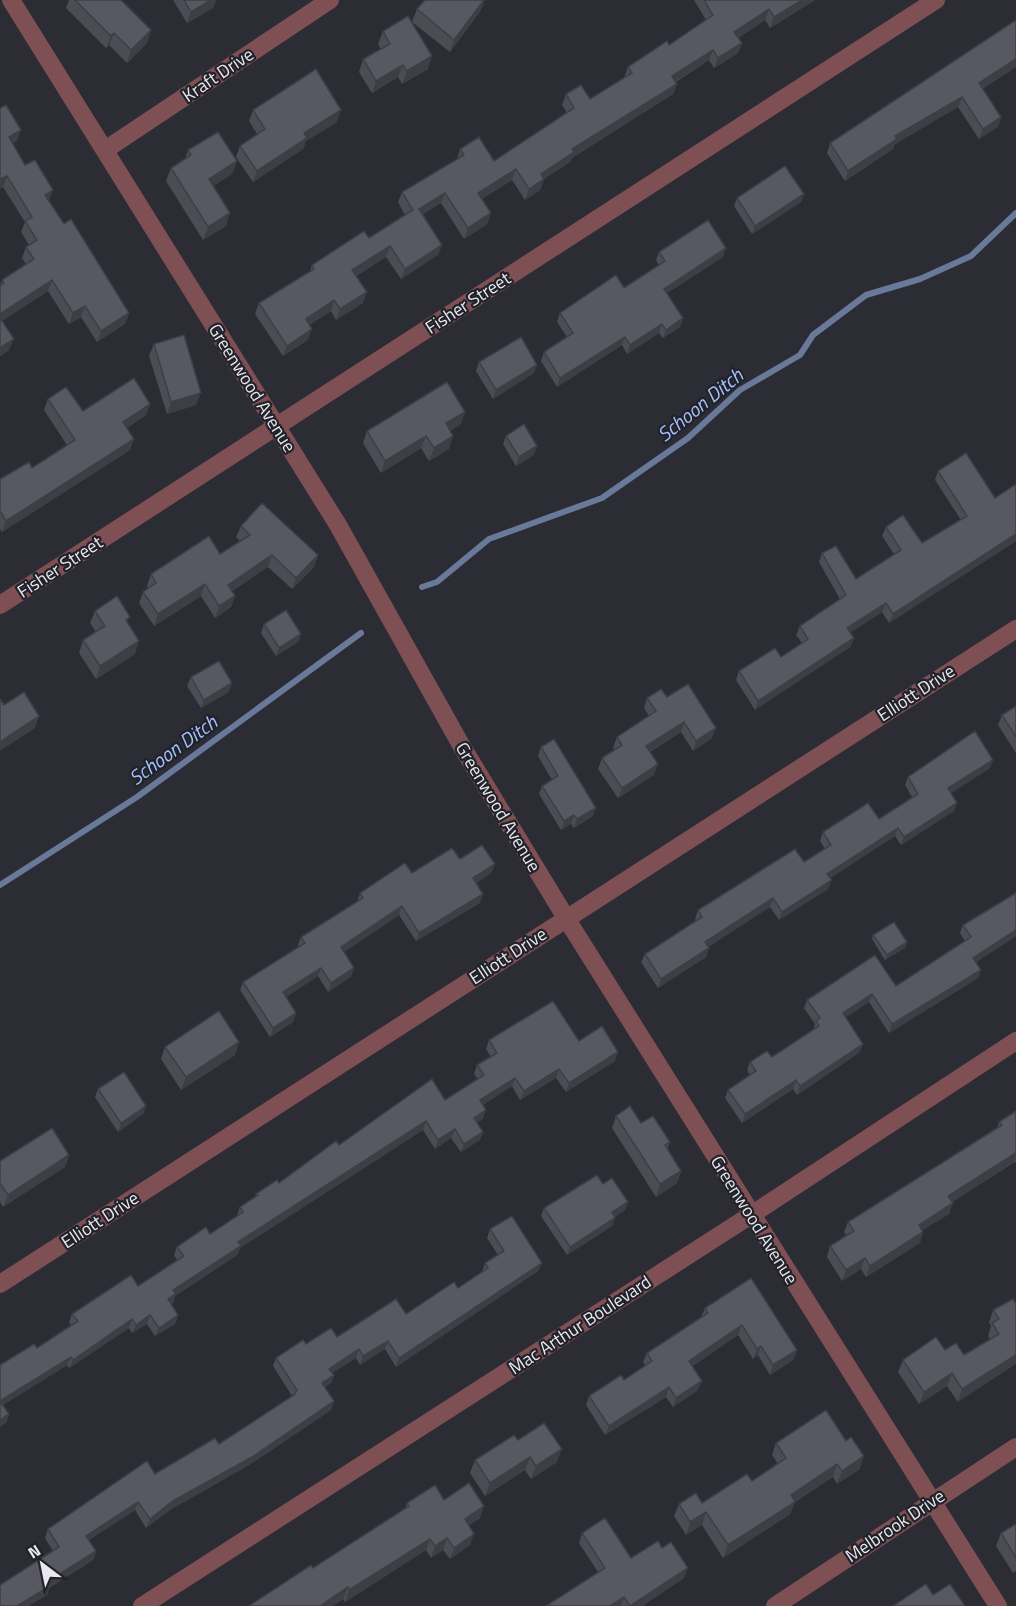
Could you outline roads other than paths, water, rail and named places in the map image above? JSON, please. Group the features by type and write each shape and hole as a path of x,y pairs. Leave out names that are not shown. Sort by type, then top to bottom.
{"street":[{"name":"Greenwood Avenue","path":"11,0 338,525 455,735 566,918 998,1606"},
{"name":"Kraft Drive","path":"105,150 330,0"},
{"name":"Fisher Street","path":"0,606 936,0"},
{"name":"Elliott Drive","path":"0,1284 1016,628"},
{"name":"Mac Arthur Boulevard","path":"142,1606 751,1215 1016,1041"},
{"name":"Melbrook Drive","path":"775,1606 1016,1447"}],"waterway":[{"name":"Schoon Ditch","path":"422,587 437,582 489,539 602,498 688,438 740,390 800,355 813,335 866,295 920,279 971,256 1016,213"},
{"name":"Schoon Ditch","path":"0,885 137,797 361,633"}]}
